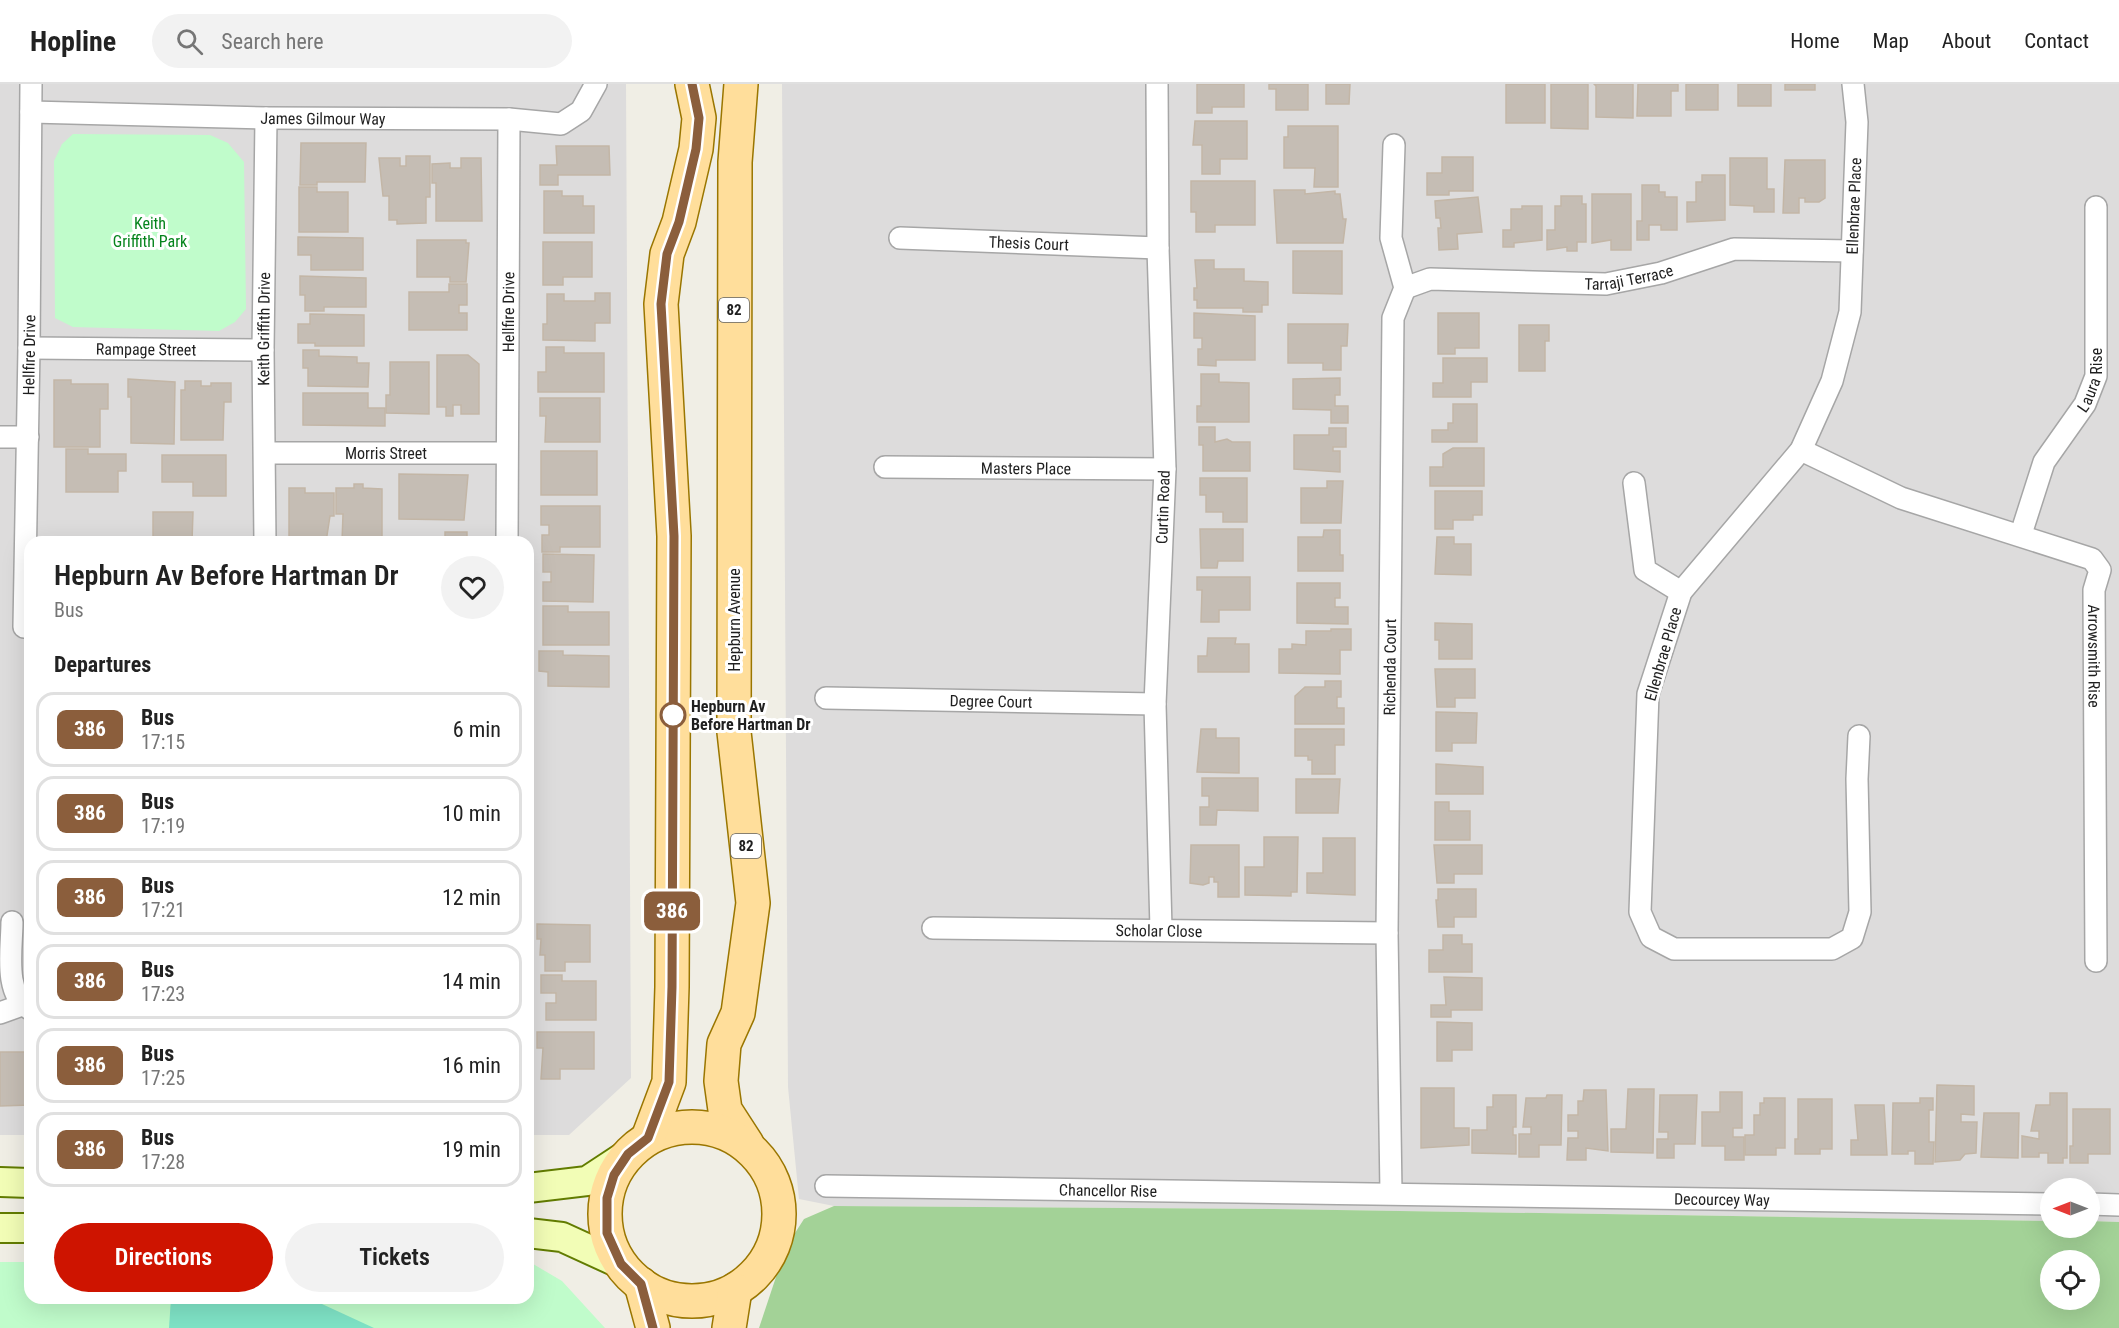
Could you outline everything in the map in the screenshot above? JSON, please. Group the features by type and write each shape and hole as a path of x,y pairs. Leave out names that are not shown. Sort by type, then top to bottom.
{"main road":[{"path":"653,1328 631,1274 607,1233 607,1198 614,1175 638,1146 669,1082 672,987 674,536 661,304 667,254 679,222 696,149 699,118 692,84"},
{"name":"Hepburn Avenue","path":"741,84 735,173 734,732 753,903 738,1013 724,1044 721,1081 725,1110 747,1144"},
{"name":"82","path":"631,1274 660,1295 687,1301 713,1299 735,1290 760,1269 777,1237 779,1198 767,1167 747,1144 720,1130 697,1126 669,1129 638,1146"},
{"path":"534,1187 588,1181 638,1146"},
{"path":"0,1182 24,1183"},
{"path":"0,1228 24,1228"},
{"path":"534,1234 562,1237 631,1274"},
{"path":"729,1328 735,1290"}],"street":[{"name":"Hellfire Drive","path":"26,536 30,348 31,84"},
{"name":"James Gilmour Way","path":"31,112 266,118 509,119 561,124 581,111 596,84"},
{"name":"Curtin Road","path":"1157,84 1158,248 1165,469 1155,704 1161,929"},
{"name":"Ellenbrae Place","path":"1853,84 1857,122 1851,312 1832,381 1800,450 1681,592 1648,694 1640,912 1651,937 1674,949 1832,950 1852,938 1860,912 1857,779 1859,736"},
{"name":"Keith Griffith Drive","path":"265,536 266,453 263,350 266,118"},
{"name":"Hellfire Drive","path":"507,536 509,119"},
{"path":"1394,145 1391,238 1405,288"},
{"name":"Laura Rise","path":"2021,534 2044,462 2085,404 2097,376 2097,207"},
{"name":"Thesis Court","path":"900,238 1158,248"},
{"name":"Tarraji Terrace","path":"1405,288 1430,279 1606,284 1661,273 1734,249 1852,251"},
{"name":"Richenda Court","path":"1392,1192 1387,933 1394,318 1405,288"},
{"name":"Rampage Street","path":"30,348 263,350"},
{"path":"0,437 28,437"},
{"name":"Arrowsmith Rise","path":"1800,450 1901,498 2021,534 2092,559 2100,570 2094,591 2097,961"},
{"name":"Morris Street","path":"266,453 506,453"},
{"name":"Masters Place","path":"885,467 1165,469"},
{"path":"1634,483 1645,570 1681,592"},
{"name":"Degree Court","path":"826,698 1155,704"},
{"path":"12,922 12,984 24,1004"},
{"name":"Scholar Close","path":"933,928 1387,933"},
{"path":"0,1013 24,1007"},
{"name":"Chancellor Rise","path":"826,1186 1392,1192"},
{"name":"Decourcey Way","path":"1392,1192 2040,1204"},
{"path":"2100,1204 2119,1205"}],"shaded area":[{"path":"0,84 626,84 631,1078 569,1135 534,1135 534,536 24,536 24,1135 0,1135"},
{"path":"782,84 2119,84 2119,1222 2100,1221 2100,1178 2040,1178 2040,1221 1274,1209 834,1206 799,1199 788,1087"}],"green space":[{"name":"Keith Griffith Park","path":"73,134 210,135 228,143 244,162 246,309 235,322 219,331 73,327 55,318 54,161 62,144"},
{"path":"834,1206 1274,1209 2040,1221 2040,1238 2100,1238 2100,1221 2119,1222 2119,1328 759,1328 786,1247 804,1219"},
{"path":"0,1262 24,1262 24,1304 534,1304 534,1265 562,1281 605,1328 0,1328"},
{"path":"171,1304 322,1304 374,1328 169,1328"}],"building":[{"path":"1197,84 1244,84 1244,107 1212,107 1212,113 1197,113"},
{"path":"1269,84 1308,84 1308,110 1276,110 1276,89 1269,89"},
{"path":"1326,84 1350,84 1349,104 1326,104"},
{"path":"1506,84 1545,84 1545,123 1506,123"},
{"path":"1551,84 1588,84 1588,129 1551,128"},
{"path":"1594,84 1633,84 1633,118 1596,117 1596,86"},
{"path":"1638,84 1678,84 1678,91 1671,91 1671,116 1637,116"},
{"path":"1686,84 1718,84 1718,110 1686,110"},
{"path":"1738,84 1771,84 1771,106 1738,106"},
{"path":"1785,84 1815,84 1815,90 1785,90"},
{"path":"1195,121 1247,121 1247,159 1220,159 1220,174 1202,174 1202,145 1193,145"},
{"path":"1288,126 1338,126 1338,187 1314,187 1315,168 1284,168 1284,137 1288,137"},
{"path":"301,143 366,143 365,182 317,182 317,185 300,185"},
{"path":"556,146 609,146 610,175 558,175 558,185 540,185 540,165 557,165"},
{"path":"406,156 430,156 430,197 426,197 426,223 397,224 397,220 389,220 389,196 383,196 379,158 400,158 400,166 406,166"},
{"path":"1442,157 1473,157 1473,191 1449,191 1449,195 1427,195 1427,173 1442,173"},
{"path":"461,158 481,158 482,221 436,221 436,183 432,183 432,164 450,163 450,168 461,168"},
{"path":"1730,158 1767,158 1767,189 1774,189 1774,212 1754,212 1754,206 1730,205"},
{"path":"1785,160 1825,160 1825,198 1819,202 1805,202 1805,198 1799,198 1799,213 1783,213"},
{"path":"1702,175 1725,175 1725,220 1687,222 1687,202 1696,202 1696,182 1702,182"},
{"path":"1191,181 1255,181 1255,225 1215,225 1215,232 1196,232 1196,212 1191,212"},
{"path":"1642,185 1659,185 1659,192 1665,192 1665,197 1677,197 1677,230 1661,230 1661,225 1649,225 1649,240 1637,240 1637,221 1642,221"},
{"path":"299,187 317,187 317,192 348,192 348,232 299,232"},
{"path":"1274,190 1305,190 1305,194 1335,191 1335,194 1340,194 1343,219 1346,219 1343,243 1277,243"},
{"path":"544,191 562,191 562,196 583,196 583,206 594,206 594,233 544,233"},
{"path":"1592,194 1631,194 1631,250 1611,250 1611,240 1592,243"},
{"path":"1561,196 1582,196 1582,204 1586,204 1586,242 1577,242 1577,251 1567,251 1567,247 1547,250 1547,230 1555,230 1555,206 1561,206"},
{"path":"1478,197 1482,232 1457,234 1458,249 1439,250 1438,228 1441,228 1440,218 1436,218 1435,201"},
{"path":"1522,206 1542,206 1542,240 1514,243 1514,247 1503,247 1503,230 1511,230 1511,209 1522,209"},
{"path":"298,237 363,238 363,270 311,270 311,255 298,255"},
{"path":"417,240 466,240 466,243 469,243 466,282 450,282 450,277 417,277"},
{"path":"543,242 592,242 592,277 563,277 563,285 543,285"},
{"path":"1293,251 1342,251 1342,294 1293,293"},
{"path":"1195,260 1214,260 1214,269 1244,269 1244,281 1268,282 1268,305 1262,305 1262,312 1243,312 1243,308 1197,308 1197,300 1194,300 1194,288 1197,288"},
{"path":"300,276 366,278 366,307 324,307 324,311 305,311 305,295 300,295"},
{"path":"449,284 467,284 467,305 459,305 459,313 467,313 467,330 409,330 409,292 449,292"},
{"path":"595,293 610,293 610,323 595,323 595,341 543,340 543,324 547,324 547,294 564,294 564,301 595,301"},
{"path":"1194,313 1255,316 1255,360 1216,360 1216,366 1198,365 1198,349 1202,349 1202,338 1194,338"},
{"path":"1438,313 1479,313 1479,348 1455,348 1455,354 1438,354"},
{"path":"310,314 364,315 364,346 315,346 315,343 298,343 298,324 310,324"},
{"path":"1288,324 1348,324 1347,346 1341,346 1341,370 1323,370 1323,363 1288,363"},
{"path":"1519,325 1549,325 1549,341 1545,341 1545,371 1519,371"},
{"path":"546,347 564,347 564,353 604,353 604,392 538,392 538,372 546,372"},
{"path":"303,350 319,350 319,356 357,357 357,363 369,363 368,387 308,386 308,368 303,368"},
{"path":"437,355 468,355 479,364 479,414 461,414 461,405 453,405 453,416 446,416 446,407 437,407"},
{"path":"1443,358 1487,358 1487,382 1471,382 1471,397 1433,397 1433,383 1443,383"},
{"path":"390,362 429,362 429,414 386,413 386,395 390,395"},
{"path":"1201,374 1219,374 1219,382 1249,383 1249,422 1197,422 1197,406 1201,406"},
{"path":"1340,378 1340,395 1335,395 1335,406 1348,406 1348,423 1331,423 1331,410 1293,409 1293,379"},
{"path":"128,379 175,382 174,444 131,443 131,397 128,397"},
{"path":"54,380 71,380 71,384 108,384 108,409 100,409 100,447 54,447"},
{"path":"185,381 201,381 201,386 211,386 211,383 231,383 231,402 224,402 223,440 181,440 181,390 185,390"},
{"path":"303,393 368,393 368,408 385,408 385,426 303,425"},
{"path":"540,398 600,398 600,442 545,442 546,416 540,416"},
{"path":"1453,404 1477,404 1477,442 1432,442 1432,430 1448,430 1448,423 1453,423"},
{"path":"1199,427 1215,427 1215,442 1227,439 1232,442 1250,442 1250,471 1203,471 1203,445 1199,445"},
{"path":"1329,428 1346,428 1346,447 1333,447 1333,451 1340,451 1340,472 1294,469 1294,435 1329,435"},
{"path":"1453,448 1484,448 1484,486 1430,486 1430,467 1443,467 1443,454"},
{"path":"66,449 88,449 88,454 126,454 126,471 118,471 118,492 66,492"},
{"path":"541,451 597,451 597,495 541,495"},
{"path":"162,455 226,455 226,496 193,496 193,482 162,482"},
{"path":"399,474 468,475 464,520 399,519"},
{"path":"1200,478 1247,478 1247,522 1223,522 1223,512 1206,512 1206,495 1200,495"},
{"path":"1327,481 1343,481 1341,523 1301,523 1301,488 1327,488"},
{"path":"354,484 363,484 363,488 382,489 382,536 342,536 343,514 336,514 336,488 354,488"},
{"path":"289,488 305,488 305,493 334,493 334,516 330,516 327,536 289,536"},
{"path":"1435,491 1482,491 1482,515 1473,515 1473,520 1453,520 1453,529 1435,529"},
{"path":"541,506 600,506 600,547 560,547 560,552 542,552 542,535 549,535 549,525 541,525"},
{"path":"153,512 193,512 192,536 153,536"},
{"path":"1200,529 1243,529 1243,561 1218,561 1217,568 1201,568"},
{"path":"1324,530 1340,530 1340,555 1343,555 1343,571 1298,571 1298,537 1323,537"},
{"path":"445,532 467,532 467,536 445,536"},
{"path":"1437,537 1454,537 1454,544 1471,544 1471,575 1435,574"},
{"path":"543,554 594,555 593,602 543,601 543,582 551,582 551,572 543,572"},
{"path":"1197,577 1250,577 1250,610 1219,610 1219,622 1201,622 1202,590 1197,590"},
{"path":"1297,583 1340,583 1340,598 1335,598 1335,607 1348,607 1348,624 1297,623"},
{"path":"543,606 568,606 568,612 609,612 609,645 543,645"},
{"path":"1435,623 1472,624 1472,659 1439,659 1439,640 1435,640"},
{"path":"1331,629 1351,629 1351,650 1340,650 1340,674 1279,673 1279,649 1292,649 1292,644 1306,645 1306,631 1331,631"},
{"path":"1208,638 1236,638 1235,644 1249,644 1249,672 1198,672 1198,656 1207,656"},
{"path":"539,651 563,651 563,655 609,656 609,687 548,686 548,672 539,671"},
{"path":"1435,669 1475,669 1475,698 1455,698 1455,707 1437,707"},
{"path":"1325,681 1341,681 1341,697 1337,697 1337,708 1344,708 1344,724 1295,724 1295,696 1305,687 1325,687"},
{"path":"1436,712 1477,713 1476,743 1452,743 1452,751 1436,751"},
{"path":"1201,729 1216,729 1216,738 1239,738 1239,773 1197,772"},
{"path":"1295,729 1344,729 1344,745 1335,745 1335,774 1312,774 1312,760 1308,760 1308,756 1295,756"},
{"path":"1436,764 1483,767 1483,794 1436,794"},
{"path":"1202,778 1258,778 1258,811 1217,810 1216,825 1200,825 1200,807 1209,807 1209,796 1202,796"},
{"path":"1296,779 1340,779 1338,813 1296,813"},
{"path":"1435,802 1449,802 1449,811 1470,811 1470,840 1435,840"},
{"path":"1264,837 1298,837 1297,892 1291,892 1291,896 1245,895 1245,867 1264,867"},
{"path":"1323,838 1355,838 1355,895 1307,893 1307,873 1323,873"},
{"path":"1191,845 1239,845 1239,897 1218,897 1218,882 1214,882 1214,877 1209,877 1209,883 1203,885 1190,883"},
{"path":"1434,845 1482,845 1482,874 1454,874 1454,883 1437,883"},
{"path":"1438,889 1476,889 1476,917 1454,917 1454,927 1438,927 1436,900 1438,900"},
{"path":"537,924 590,925 590,962 565,962 565,971 545,971 545,955 540,955 541,939 537,939"},
{"path":"1443,935 1462,935 1462,944 1472,944 1472,972 1429,972 1429,950 1443,950"},
{"path":"541,975 562,975 562,981 596,981 596,1020 546,1020 546,1003 556,1003 556,993 541,993"},
{"path":"1444,977 1482,978 1482,1010 1451,1010 1451,1017 1431,1017 1431,1005 1446,1005"},
{"path":"1437,1022 1472,1023 1472,1050 1452,1050 1452,1061 1437,1061"},
{"path":"537,1032 594,1032 594,1069 560,1069 560,1079 541,1079 543,1048 537,1048"},
{"path":"0,1052 24,1052 24,1105 0,1106"},
{"path":"1937,1085 1974,1086 1974,1115 1961,1114 1961,1122 1977,1122 1976,1153 1965,1154 1960,1160 1935,1162"},
{"path":"1421,1088 1454,1088 1454,1128 1469,1128 1469,1145 1421,1148"},
{"path":"1628,1089 1654,1089 1653,1153 1611,1152 1611,1129 1626,1129"},
{"path":"1584,1090 1606,1090 1608,1151 1586,1148 1586,1160 1567,1160 1568,1138 1578,1138 1578,1131 1568,1131 1568,1115 1578,1115 1578,1101 1583,1101"},
{"path":"1720,1092 1742,1092 1742,1128 1733,1128 1733,1137 1744,1137 1744,1160 1725,1160 1725,1146 1702,1146 1702,1112 1720,1112"},
{"path":"2050,1093 2067,1093 2067,1158 2063,1158 2063,1163 2048,1163 2048,1153 2039,1153 2039,1157 2022,1157 2022,1136 2039,1139 2039,1131 2031,1131 2036,1105 2050,1105"},
{"path":"1493,1095 1516,1095 1516,1127 1513,1127 1513,1135 1516,1135 1516,1154 1472,1153 1472,1130 1487,1130 1487,1107 1493,1107"},
{"path":"1547,1095 1562,1095 1561,1145 1539,1145 1539,1157 1519,1157 1519,1134 1531,1134 1531,1127 1523,1127 1526,1098 1546,1098"},
{"path":"1660,1095 1697,1095 1695,1144 1674,1144 1674,1158 1657,1158 1657,1139 1668,1139 1668,1132 1659,1132"},
{"path":"1764,1098 1785,1098 1785,1148 1776,1148 1776,1155 1745,1155 1745,1135 1754,1135 1754,1115 1760,1115 1760,1103 1764,1103"},
{"path":"1920,1098 1933,1098 1933,1110 1929,1110 1929,1142 1934,1142 1933,1164 1915,1164 1915,1151 1908,1151 1908,1154 1892,1154 1893,1103 1920,1103"},
{"path":"1798,1099 1832,1099 1832,1149 1820,1149 1820,1154 1795,1154 1795,1139 1798,1139"},
{"path":"1855,1105 1884,1105 1887,1155 1851,1155 1851,1140 1858,1140"},
{"path":"2073,1109 2110,1109 2110,1154 2088,1154 2088,1163 2070,1163 2070,1146 2073,1146"},
{"path":"1984,1113 2019,1113 2018,1158 1981,1157"}],"bus line":[{"name":"386","path":"653,1328 641,1284 621,1264 607,1233 607,1198 614,1175 628,1154 648,1138 669,1082 672,987 674,536 661,304 667,254 679,222 696,149 699,118 692,84"}],"place":[{"name":"Hepburn Av Before Hartman Dr","path":"673,715"}]}
